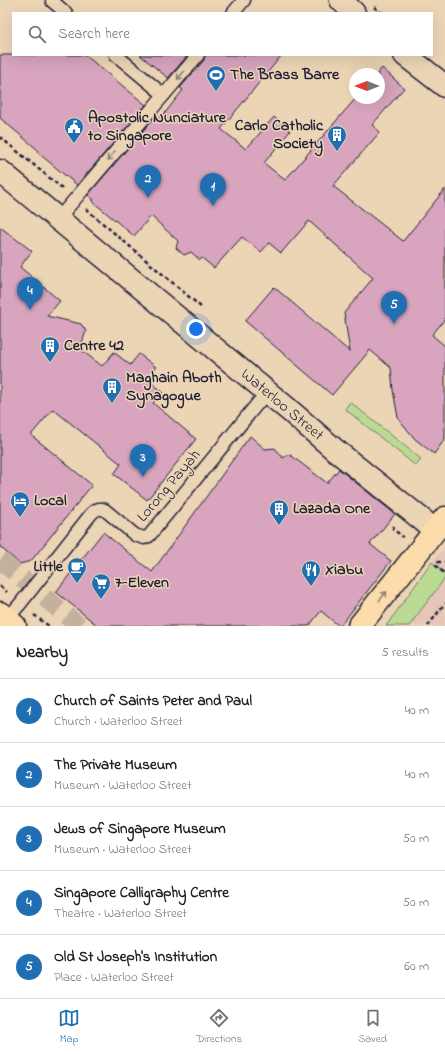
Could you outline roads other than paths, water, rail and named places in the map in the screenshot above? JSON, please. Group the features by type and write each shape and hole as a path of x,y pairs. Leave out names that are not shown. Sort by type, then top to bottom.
{"main road":[{"path":"359,626 440,524"}],"street":[{"path":"341,0 353,12"},
{"path":"406,56 445,86"},
{"name":"Waterloo Street","path":"0,171 334,449 440,524"}],"lane":[{"path":"234,12 244,0"},
{"path":"52,1 65,12"},
{"path":"117,56 164,95"},
{"path":"58,219 197,56"},
{"name":"Lorong Payah","path":"8,621 91,514 97,509 102,508 105,510 135,535 144,538 149,536 267,392"}],"tunnel":[{"path":"0,560 79,626"}],"place":[{"name":"The Brass Barre","path":"216,92"},
{"name":"Apostolic Nunciature to Singapore","path":"74,144"},
{"name":"Carlo Catholic Society","path":"337,152"},
{"name":"The Private Museum","path":"148,198"},
{"name":"Church of Saints Peter and Paul","path":"213,206"},
{"name":"Singapore Calligraphy Centre","path":"30,310"},
{"name":"Old St Joseph's Institution","path":"394,324"},
{"name":"Centre 42","path":"50,363"},
{"name":"Maghain Aboth Synagogue","path":"112,404"},
{"name":"Jews of Singapore Museum","path":"143,477"},
{"name":"Local","path":"20,518"},
{"name":"Lazada One","path":"279,526"},
{"name":"Little","path":"77,584"},
{"name":"Xiabu","path":"311,587"},
{"name":"7-Eleven","path":"101,600"}]}
